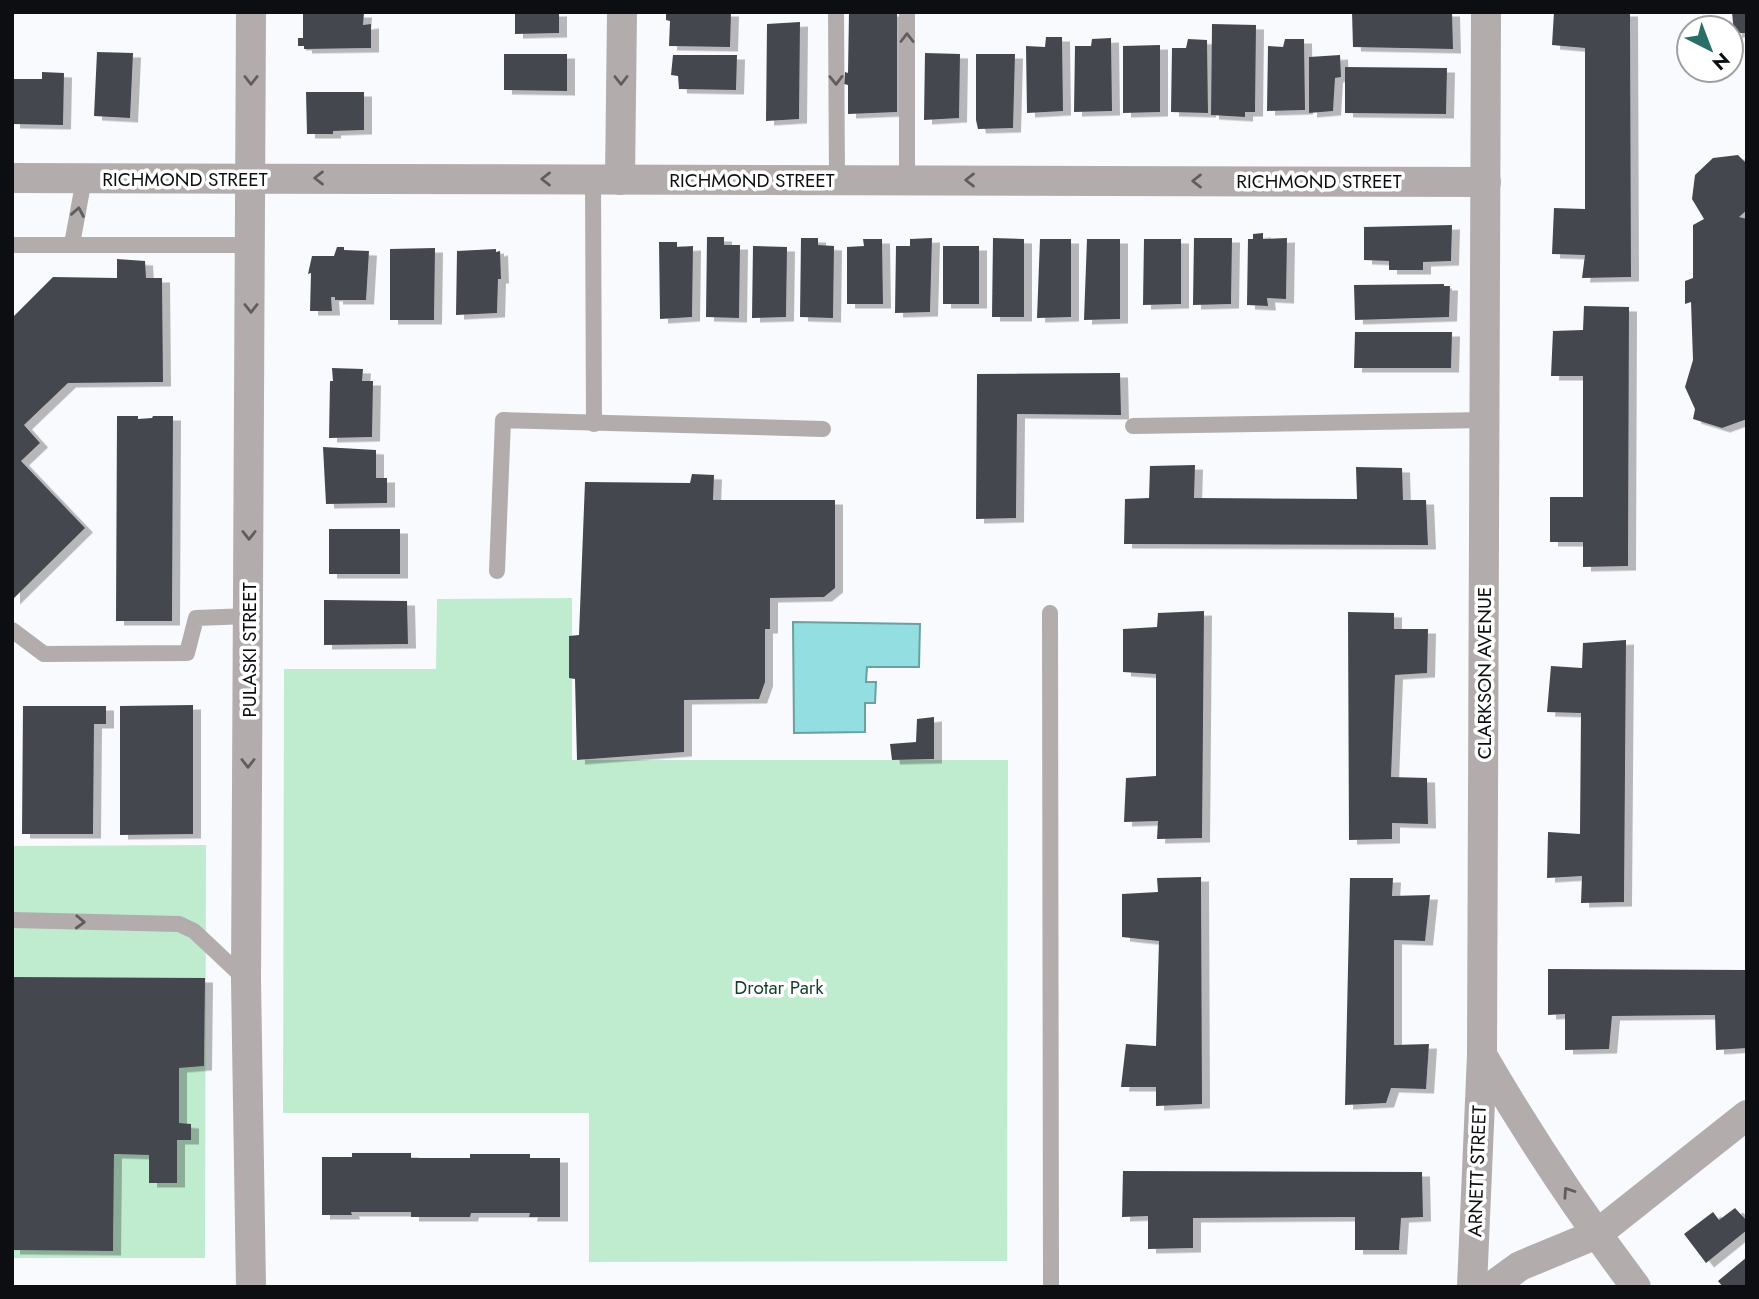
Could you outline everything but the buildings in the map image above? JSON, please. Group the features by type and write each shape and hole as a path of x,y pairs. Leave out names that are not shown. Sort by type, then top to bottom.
{"street":[{"name":"PULASKI STREET","path":"251,12 246,980 251,1287"},
{"path":"607,180 622,12"},
{"name":"CLARKSON AVENUE","path":"1482,1055 1486,12"},
{"name":"RICHMOND STREET","path":"14,179 1486,182"},
{"path":"1482,1055 1525,1129 1636,1287"},
{"name":"ARNETT STREET","path":"1472,1287 1482,1055"},
{"path":"1491,1287 1520,1266 1597,1234 1747,1115"}],"lane":[{"path":"836,12 837,180"},
{"path":"907,12 907,180"},
{"path":"72,244 84,179"},
{"path":"594,424 607,180"},
{"path":"12,246 251,245"},
{"path":"497,571 503,420 823,429"},
{"path":"1133,426 1485,420"},
{"path":"1049,612 1051,1287"},
{"path":"12,630 44,654 187,653 196,618 249,616"},
{"path":"12,919 179,924 200,937 246,980"}],"green space":[{"name":"Drotar Park","path":"572,598 572,760 1008,760 1007,1261 589,1262 589,1113 283,1113 284,669 436,669 437,599"},
{"path":"206,845 205,1258 12,1258 12,846"}],"water":[{"path":"793,622 920,624 919,667 867,667 866,682 876,682 875,703 865,703 865,732 794,733"}]}
